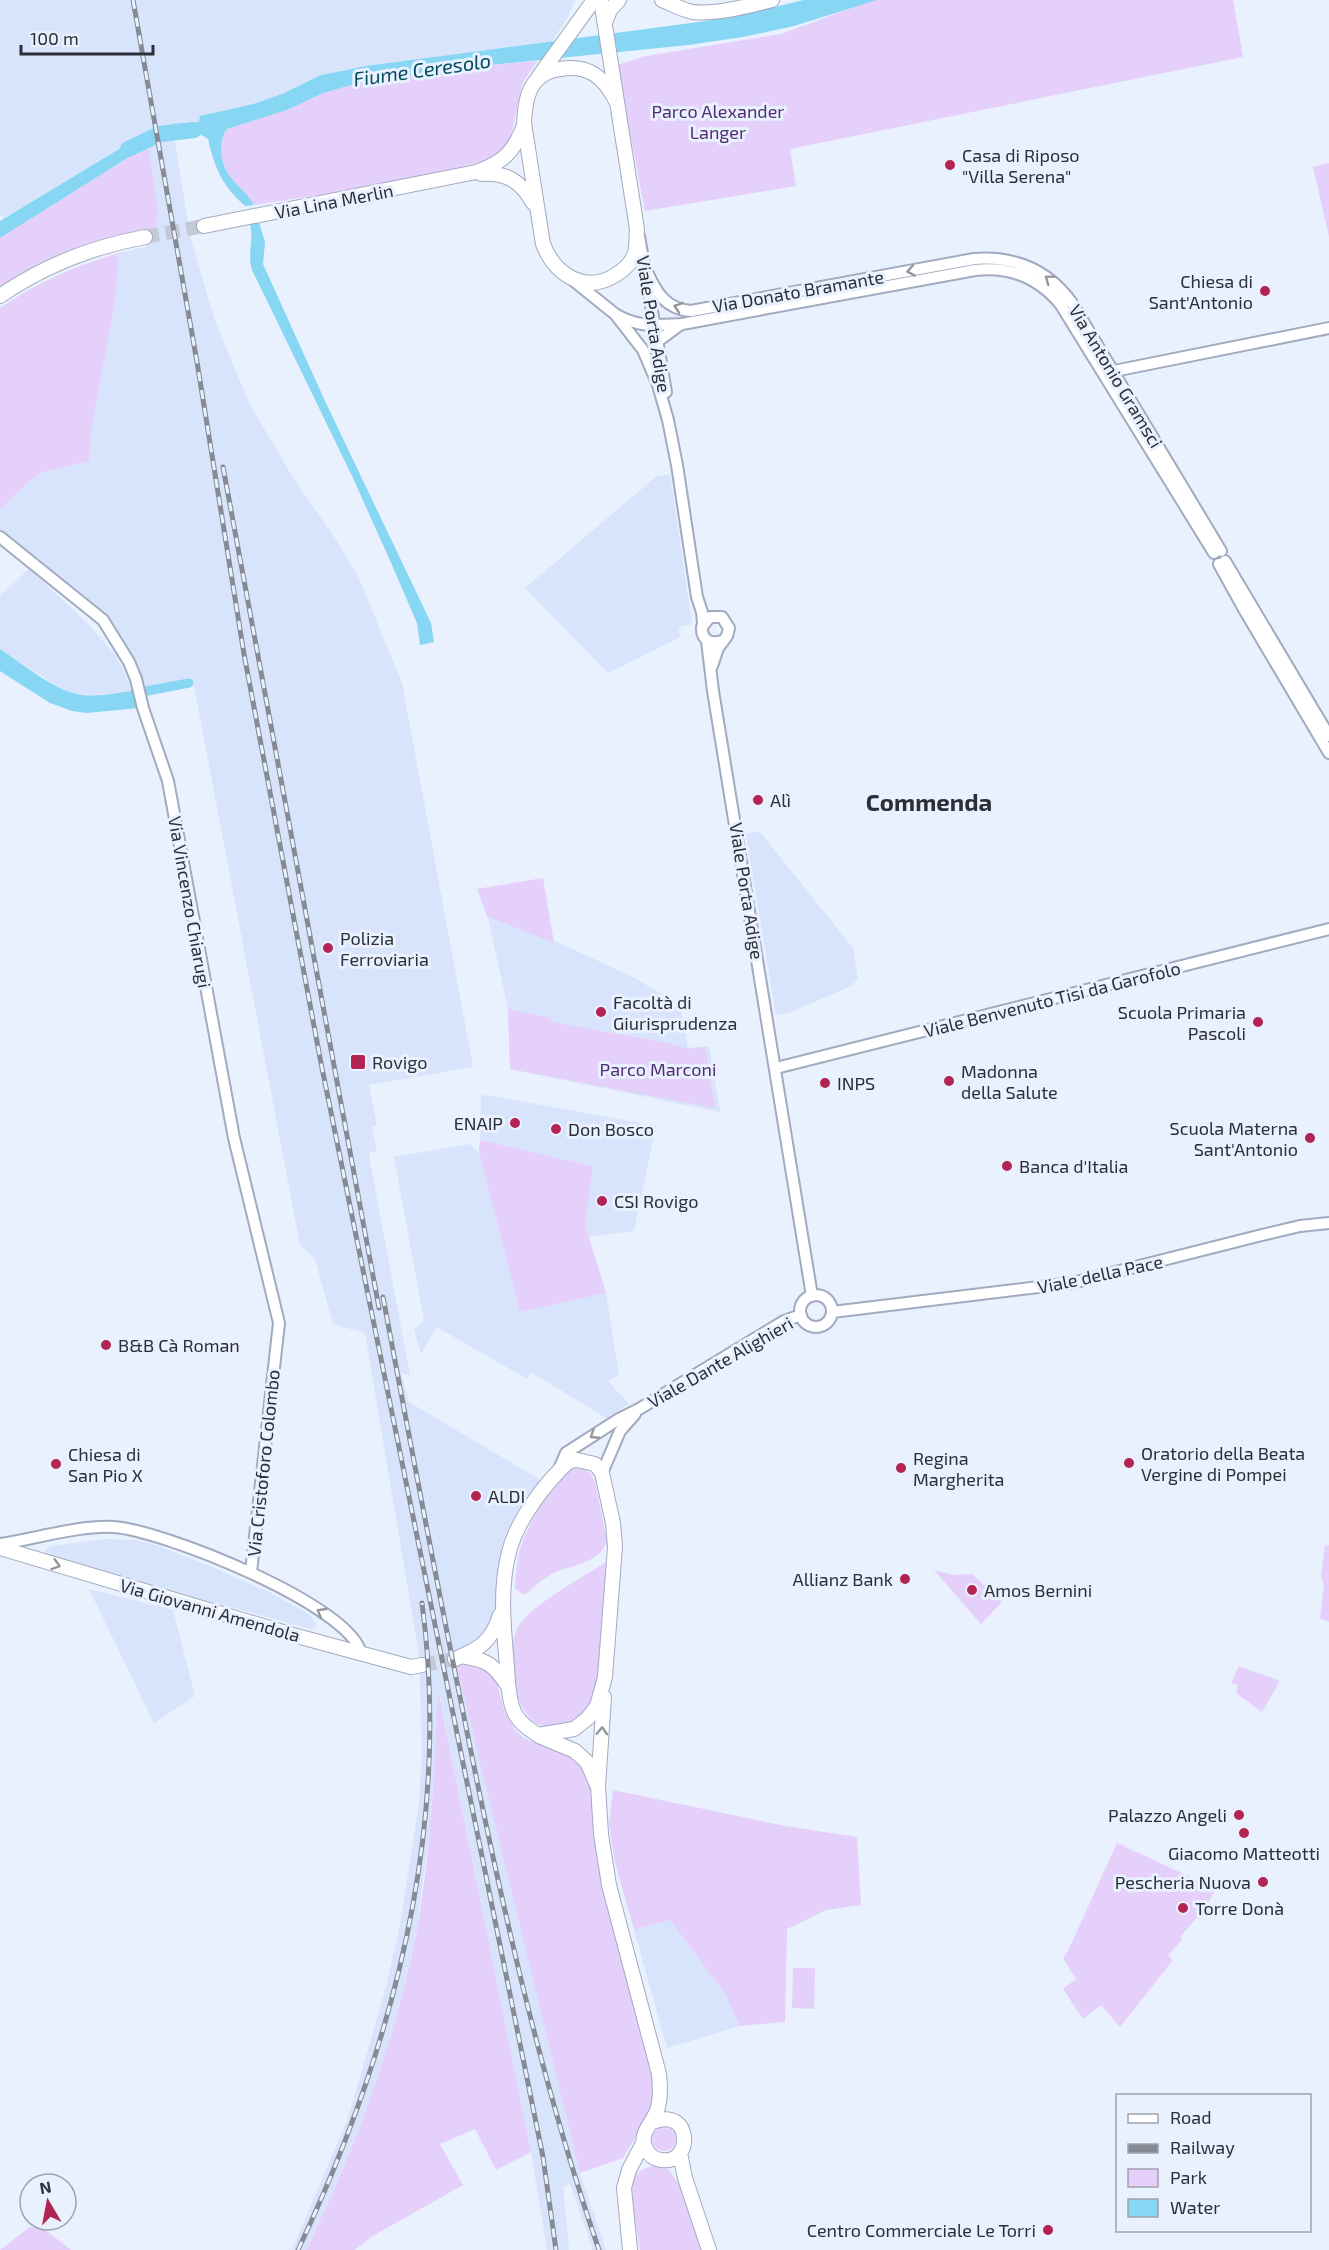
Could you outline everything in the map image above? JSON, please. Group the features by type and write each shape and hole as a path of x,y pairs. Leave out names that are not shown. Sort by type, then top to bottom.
{"main road":[{"name":"Viale Porta Adige","path":"570,34 583,0"},
{"name":"Viale Porta Adige","path":"594,0 539,75 528,96 525,123 537,209 547,254 557,268 571,279 586,283 600,282 623,270 633,259 636,251 637,229 601,0"},
{"path":"605,22 610,10 619,0"},
{"path":"662,0 692,12 744,7 772,0"},
{"name":"Viale Porta Adige","path":"539,75 570,68 586,69 604,81 616,101"},
{"name":"Via Lina Merlin","path":"204,226 464,175 490,167 511,151 525,123"},
{"name":"Via Lina Merlin","path":"464,175 496,174 512,178 523,186 537,209"},
{"path":"0,296 36,273 75,255 145,237"},
{"path":"598,1786 587,1762 576,1751 537,1735 520,1722 512,1708 502,1611 508,1553 516,1533 541,1491 569,1461 577,1460 595,1464 602,1473 611,1513 615,1547 598,1786 601,1834 609,1885 659,2074 661,2090 674,2121"},
{"name":"Via Giovanni Amendola","path":"0,1546 361,1654 411,1667 422,1665"},
{"path":"502,1611 489,1640 458,1657 483,1660 496,1668 509,1688"},
{"path":"537,1735 574,1729 588,1718 597,1706 605,1677"},
{"path":"630,2250 624,2194 626,2183 629,2170 643,2143 645,2131 653,2122 661,2090"},
{"path":"653,2122 667,2119 674,2121 684,2135 680,2153 685,2178 709,2250"},
{"path":"643,2143 647,2152 661,2159 685,2178"},
{"path":"626,2183 639,2166 680,2153"}],"street":[{"name":"Viale Porta Adige","path":"637,229 658,342 668,420 697,597 702,612 702,631 707,640 710,672 812,1296"},
{"name":"Via Antonio Gramsci","path":"968,260 996,258 1033,268 1062,290 1072,303 1109,372 1329,736"},
{"name":"Via Donato Bramante","path":"646,270 663,300 676,308 691,310 968,260"},
{"name":"Via Antonio Gramsci","path":"975,270 994,269 1016,273 1028,277 1044,288 1061,305 1109,372"},
{"name":"Via Donato Bramante","path":"615,314 633,324 682,324 975,270"},
{"name":"Viale Porta Adige","path":"571,279 615,314 643,350 650,364 668,420"},
{"path":"658,342 682,324"},
{"path":"1109,372 1329,328"},
{"name":"Via Vincenzo Chiarugi","path":"0,537 103,620 129,662 136,679 143,708 168,781 234,1138 279,1323"},
{"name":"Via Antonio Gramsci","path":"1220,557 1245,611 1329,753"},
{"name":"Viale Porta Adige","path":"697,590 707,605 718,616 726,620 729,628 710,672"},
{"path":"703,622 710,617 718,616"},
{"path":"707,640 712,643 722,641"},
{"name":"Viale Benvenuto Tisi da Garofolo","path":"776,1068 1329,929"},
{"name":"Viale della Pace","path":"832,1312 1072,1283 1300,1226 1329,1223"},
{"path":"812,1296 826,1299 832,1307 832,1312 828,1322 819,1327 806,1323 801,1315 802,1305 812,1296"},
{"name":"Viale Dante Alighieri","path":"639,1410 784,1321 801,1315"},
{"name":"Via Cristoforo Colombo","path":"279,1323 251,1572 328,1616 354,1640 361,1654"},
{"path":"559,1470 566,1453 619,1419 639,1410"},
{"path":"602,1473 620,1431 639,1410"},
{"path":"0,1546 68,1532 114,1527 175,1541 251,1572"}],"shaded area":[{"path":"0,0 575,0 569,15 551,43 343,70 321,75 282,94 200,122 172,125 191,240 215,321 250,405 295,481 337,541 359,578 402,683 473,1067 369,1085 377,1126 372,1127 377,1151 371,1152 369,1156 410,1375 401,1373 409,1402 542,1481 505,1543 493,1625 475,1644 454,1650 580,2173 606,2250 593,2250 570,2183 563,2187 569,2250 547,2250 531,2152 439,1693 430,1828 416,1933 402,1995 382,2067 363,2122 327,2206 306,2250 292,2250 348,2118 386,1987 400,1925 419,1804 422,1751 419,1655 365,1333 333,1324 315,1259 300,1245 194,686 142,698 131,659 95,614 0,532 0,509 39,473 89,461 92,425 115,303 119,253 146,247 145,230 155,228 158,210 146,132 4,218 0,214"},
{"path":"670,474 692,624 678,627 680,637 608,673 525,588 657,476"},
{"path":"29,569 88,624 116,656 133,691 95,695 75,694 60,688 0,649 0,596"},
{"path":"760,832 853,948 858,980 849,987 789,1013 776,1015 746,836 749,833"},
{"path":"486,909 635,978 680,1006 688,1048 709,1046 720,1112 510,1069 508,1009"},
{"path":"481,1095 656,1126 634,1231 588,1237 585,1225 593,1166 480,1140"},
{"path":"469,1144 479,1152 520,1312 606,1293 619,1376 608,1381 629,1404 606,1418 531,1372 527,1379 437,1327 421,1354 414,1329 424,1321 394,1157"},
{"path":"106,1539 134,1540 156,1545 212,1567 267,1591 309,1614 316,1623 316,1627 311,1629 107,1578 46,1556 45,1550 51,1546"},
{"path":"89,1589 173,1610 195,1696 154,1723"},
{"path":"670,1920 725,1994 740,2026 667,2048 634,1930"}],"green space":[{"name":"Parco Alexander Langer","path":"873,0 1233,0 1243,57 790,149 796,186 645,211 617,65 646,56 781,34"},
{"path":"537,61 522,84 510,141 506,148 494,158 407,181 254,205 226,170 221,146 227,129 287,110 323,93 365,81"},
{"path":"148,145 158,210 155,228 94,244 55,258 0,289 0,238"},
{"path":"1329,163 1329,237 1313,167"},
{"path":"119,253 115,303 92,425 89,461 39,473 0,509 0,308 28,290 57,276"},
{"path":"543,878 554,943 487,916 477,889"},
{"name":"Parco Marconi","path":"508,1009 549,1018 552,1022 673,1044 688,1049 705,1047 715,1108 510,1069"},
{"path":"480,1140 593,1166 585,1225 606,1293 520,1312 479,1152"},
{"path":"573,1468 587,1471 595,1482 607,1541 604,1548 593,1558 552,1574 525,1595 515,1589 517,1563 522,1544 532,1520 545,1499 566,1473"},
{"path":"1329,1545 1329,1622 1320,1618 1324,1586 1321,1576 1325,1546"},
{"path":"606,1562 602,1634 592,1699 585,1712 569,1724 548,1727 540,1725 526,1713 516,1690 512,1649 518,1627 545,1601"},
{"path":"934,1570 954,1575 972,1574 1002,1602 981,1624"},
{"path":"479,1662 495,1676 504,1710 515,1730 525,1739 567,1754 581,1767 589,1782 593,1794 593,1825 600,1866 654,2081 656,2103 623,2158 580,2173 456,1663"},
{"path":"1239,1666 1280,1681 1262,1712 1236,1693 1238,1685 1231,1683"},
{"path":"438,1690 531,2152 496,2170 475,2129 440,2144 463,2185 371,2237 355,2250 306,2250 341,2173 372,2095 397,2016 407,1975 425,1874"},
{"path":"613,1790 785,1826 857,1837 861,1905 826,1910 787,1929 785,2022 740,2026 725,1994 670,1920 634,1930 615,1862 609,1824"},
{"path":"1117,1843 1216,1889 1205,1908 1180,1937 1182,1940 1168,1955 1173,1960 1120,2027 1101,2005 1083,2019 1063,1989 1076,1979 1063,1958"},
{"path":"793,1968 815,1968 814,2009 792,2008"},
{"path":"664,2127 669,2128 675,2134 675,2144 669,2150 664,2151 659,2150 653,2144 652,2139 653,2134 659,2128"},
{"path":"654,2165 668,2169 681,2187 703,2250 640,2250 633,2200 634,2181 638,2173"},
{"path":"23,2232 48,2232 71,2250 0,2250"}],"water":[{"path":"804,0 877,0 794,26 743,37 365,81 323,93 287,110 227,129 221,145 226,170 254,205 245,206 230,191 217,168 208,139 200,134 174,138 172,124 199,122 200,116 253,104 282,94 321,75 366,66 729,18"},
{"path":"147,132 148,145 0,238 0,221"},
{"path":"259,222 265,242 263,264 325,401 431,623 434,642 420,645 417,623 392,565 353,478 252,270 250,224"},
{"path":"0,649 47,681 67,691 90,696 133,691 139,708 86,713 72,711 50,703 0,671"}],"waterway":[{"name":"Fiume Ceresolo","path":"128,149 160,134 194,130"},
{"path":"135,693 189,683"}],"tunnel":[{"path":"145,237 204,226"},
{"path":"422,1665 455,1659"}],"railway":[{"path":"133,0 197,362 244,654 321,1063 543,2157 556,2250"},
{"path":"223,467 379,1308"},
{"path":"383,1297 422,1505 506,1916 539,2051 577,2184 599,2250"},
{"path":"298,2250 332,2174 362,2096 387,2016 407,1935 421,1853 429,1770 429,1687 422,1603"}],"place":[{"name":"Casa di Riposo \"Villa Serena\"","path":"950,165"},
{"name":"Chiesa di Sant'Antonio","path":"1265,291"},
{"name":"Alì","path":"758,800"},
{"name":"Polizia Ferroviaria","path":"328,948"},
{"name":"Facoltà di Giurisprudenza","path":"601,1012"},
{"name":"Scuola Primaria Pascoli","path":"1258,1022"},
{"name":"Rovigo","path":"358,1062"},
{"name":"Madonna della Salute","path":"949,1081"},
{"name":"INPS","path":"825,1083"},
{"name":"ENAIP","path":"515,1123"},
{"name":"Don Bosco","path":"556,1129"},
{"name":"Scuola Materna Sant'Antonio","path":"1310,1138"},
{"name":"Banca d'Italia","path":"1007,1166"},
{"name":"CSI Rovigo","path":"602,1201"},
{"name":"B&B Cà Roman","path":"106,1345"},
{"name":"Oratorio della Beata Vergine di Pompei","path":"1129,1463"},
{"name":"Chiesa di San Pio X","path":"56,1464"},
{"name":"Regina Margherita","path":"901,1468"},
{"name":"ALDI","path":"476,1496"},
{"name":"Allianz Bank","path":"905,1579"},
{"name":"Amos Bernini","path":"972,1590"},
{"name":"Palazzo Angeli","path":"1239,1815"},
{"name":"Giacomo Matteotti","path":"1244,1833"},
{"name":"Pescheria Nuova","path":"1263,1882"},
{"name":"Torre Donà","path":"1183,1908"},
{"name":"Centro Commerciale Le Torri","path":"1048,2230"}],"district":[{"name":"Commenda","path":"929,801"}]}
